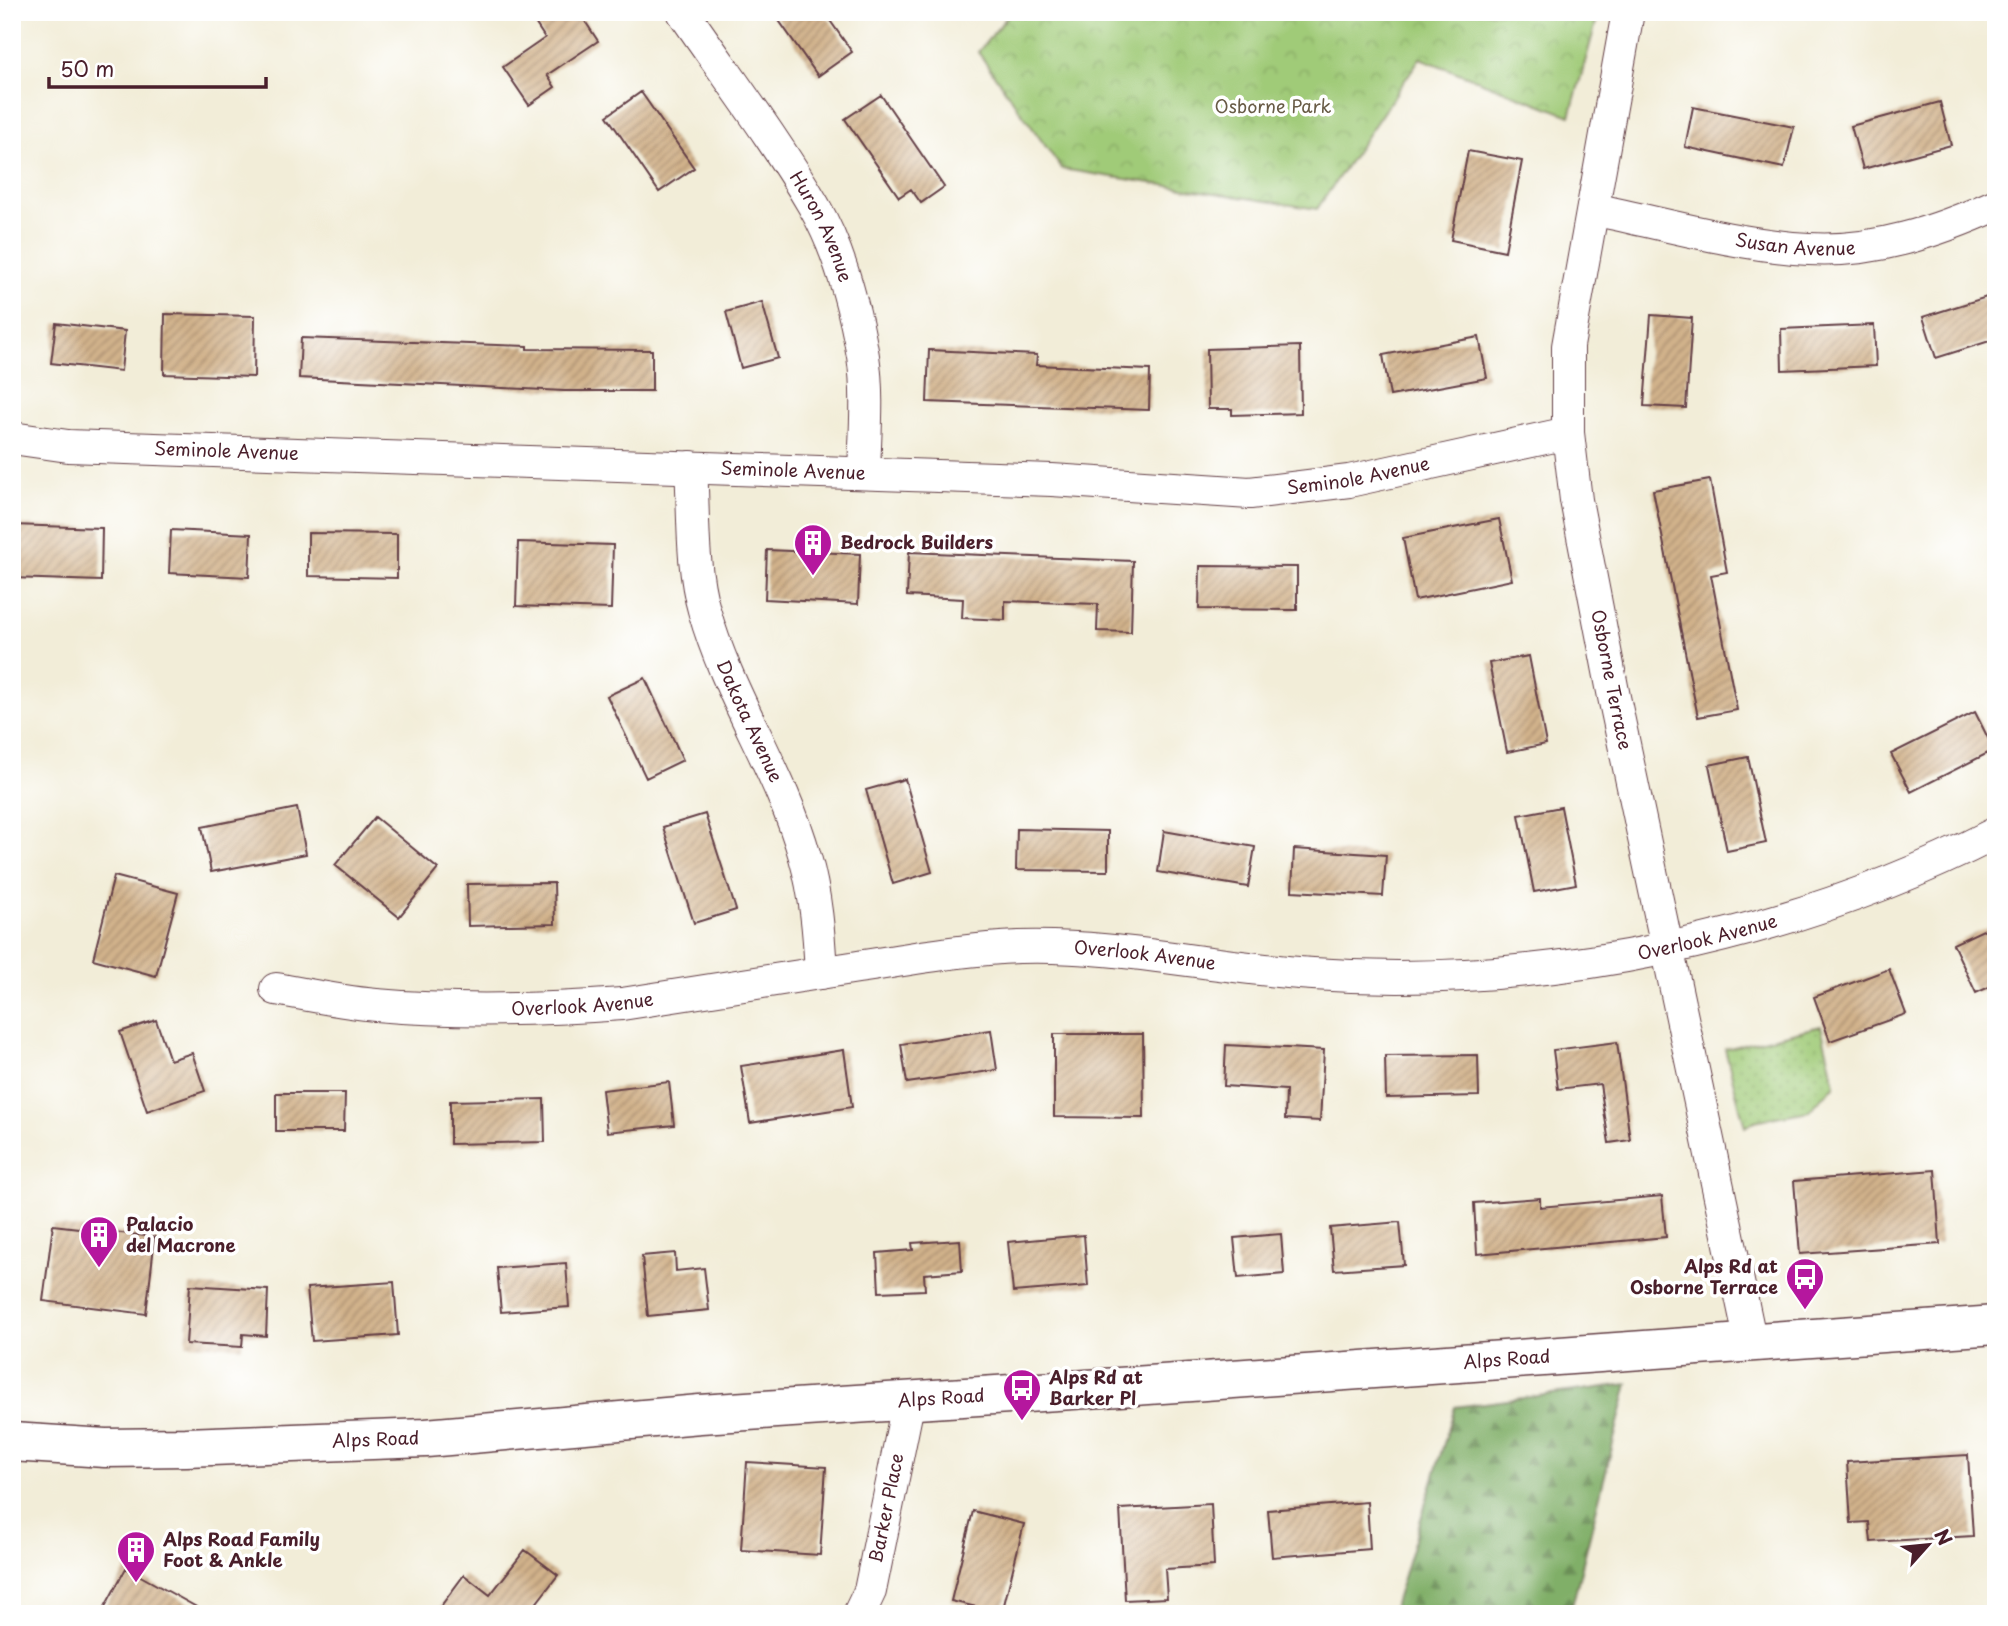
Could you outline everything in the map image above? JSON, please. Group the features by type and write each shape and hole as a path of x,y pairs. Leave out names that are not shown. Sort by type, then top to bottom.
{"main road":[{"name":"Alps Road","path":"12,1442 54,1446 186,1447 426,1438 700,1414 1996,1325"}],"street":[{"name":"Huron Avenue","path":"683,12 815,207 839,262 852,300 863,359 866,400 864,473"},
{"name":"Osborne Terrace","path":"1628,12 1568,346 1568,433 1576,500 1614,697 1751,1343"},
{"name":"Susan Avenue","path":"1593,209 1766,246 1812,250 1860,247 1908,238 1956,223 1996,205"},
{"name":"Seminole Avenue","path":"12,438 68,446 1052,480 1250,492 1349,481 1568,433"},
{"name":"Dakota Avenue","path":"691,467 697,576 703,608 718,654 788,809 805,858 817,914 821,973"},
{"name":"Overlook Avenue","path":"276,989 376,1005 486,1009 581,1007 622,1004 961,952 1016,947 1084,947 1150,953 1223,966 1315,975 1409,977 1506,971 1602,959 1745,930 1816,909 1873,888 1996,833"},
{"name":"Barker Place","path":"859,1614 870,1591 909,1399"}],"green space":[{"name":"Osborne Park","path":"1011,12 1599,12 1570,116 1420,58 1317,209 1062,169 978,52"},
{"path":"1821,1026 1835,1085 1809,1111 1754,1121 1745,1127 1725,1049"},
{"path":"1628,1384 1570,1614 1392,1614 1455,1407"}],"building":[{"path":"528,12 579,12 598,41 547,75 555,87 529,105 503,67 545,38"},
{"path":"773,12 824,12 852,52 818,76"},
{"path":"641,92 694,168 659,192 607,116"},
{"path":"881,95 944,187 921,203 911,189 899,197 845,119"},
{"path":"1940,102 1951,145 1863,169 1851,126"},
{"path":"1693,107 1794,127 1784,168 1685,147"},
{"path":"1468,151 1522,161 1505,251 1451,240"},
{"path":"1996,294 1996,339 1936,358 1923,317"},
{"path":"762,302 778,358 741,368 726,312"},
{"path":"165,314 255,316 254,377 164,374"},
{"path":"1651,315 1692,318 1686,408 1644,406"},
{"path":"56,323 125,331 121,371 51,363"},
{"path":"1874,325 1876,366 1782,370 1781,329"},
{"path":"1479,337 1487,378 1390,396 1383,355"},
{"path":"301,338 527,346 527,349 652,350 652,391 564,391 299,378"},
{"path":"1300,346 1301,413 1232,415 1232,409 1208,409 1207,349"},
{"path":"929,350 1037,355 1036,365 1150,370 1149,410 927,402"},
{"path":"1710,480 1727,572 1711,575 1737,710 1698,717 1653,490"},
{"path":"1499,519 1512,580 1415,600 1403,538"},
{"path":"12,525 102,528 101,581 12,578"},
{"path":"171,530 251,534 249,577 169,573"},
{"path":"308,533 397,534 397,578 308,576"},
{"path":"518,542 613,545 611,609 516,606"},
{"name":"Bedrock Builders","path":"767,550 860,554 858,604 765,599"},
{"path":"909,552 1133,561 1131,632 1097,631 1098,604 1005,601 1005,620 962,618 963,599 907,596"},
{"path":"1200,566 1297,567 1297,610 1199,609"},
{"path":"1529,656 1546,744 1507,752 1489,663"},
{"path":"645,678 683,760 646,778 607,696"},
{"path":"1975,712 1994,750 1911,792 1891,754"},
{"path":"1748,757 1766,843 1727,851 1709,765"},
{"path":"905,779 932,872 893,884 866,790"},
{"path":"1561,807 1576,884 1534,892 1519,815"},
{"path":"297,808 306,854 211,872 202,827"},
{"path":"705,814 736,910 694,923 663,827"},
{"path":"375,817 438,869 399,917 335,865"},
{"path":"1017,829 1108,831 1108,871 1016,870"},
{"path":"1164,831 1255,847 1248,887 1158,872"},
{"path":"1294,849 1386,855 1383,896 1292,891"},
{"path":"114,876 178,893 156,976 93,959"},
{"path":"554,883 555,924 468,926 467,884"},
{"path":"1996,924 1996,984 1976,993 1953,944"},
{"path":"1889,969 1906,1014 1830,1041 1814,997"},
{"path":"156,1020 170,1060 192,1053 205,1091 147,1111 120,1032"},
{"path":"991,1030 997,1070 907,1083 901,1044"},
{"path":"1054,1034 1143,1034 1144,1118 1054,1117"},
{"path":"1617,1042 1630,1140 1609,1143 1600,1084 1558,1089 1553,1050"},
{"path":"1226,1045 1324,1050 1320,1121 1285,1119 1286,1090 1224,1086"},
{"path":"844,1050 852,1107 750,1123 741,1066"},
{"path":"1478,1055 1479,1096 1386,1098 1385,1056"},
{"path":"669,1082 674,1125 607,1132 602,1090"},
{"path":"276,1093 345,1093 344,1131 276,1131"},
{"path":"544,1099 545,1142 450,1144 450,1101"},
{"path":"1935,1170 1940,1244 1800,1254 1794,1181"},
{"path":"1662,1196 1666,1237 1477,1254 1474,1203 1540,1198 1540,1207"},
{"path":"1400,1222 1404,1265 1334,1270 1330,1228"},
{"name":"Palacio del Macrone","path":"53,1225 155,1237 146,1314 43,1301"},
{"path":"1281,1234 1284,1274 1238,1278 1234,1238"},
{"path":"1084,1235 1088,1286 1013,1292 1008,1242"},
{"path":"960,1240 962,1271 924,1274 925,1290 879,1292 877,1253 913,1250 912,1243"},
{"path":"675,1253 676,1271 704,1268 709,1310 648,1316 642,1256"},
{"path":"566,1263 569,1307 501,1312 497,1268"},
{"path":"394,1282 398,1335 312,1341 307,1288"},
{"path":"190,1285 268,1290 266,1336 243,1334 242,1347 186,1344"},
{"path":"1968,1455 1973,1536 1871,1542 1869,1522 1851,1523 1847,1462"},
{"path":"747,1462 826,1467 820,1555 741,1550"},
{"path":"1367,1502 1370,1549 1272,1557 1268,1510"},
{"path":"1211,1504 1214,1566 1165,1569 1167,1598 1125,1600 1120,1509"},
{"path":"973,1511 1024,1524 1002,1613 951,1601"},
{"path":"525,1550 558,1575 528,1614 435,1614 464,1575 490,1595"},
{"name":"Alps Road Family Foot & Ankle","path":"126,1568 209,1614 101,1614"}],"place":[{"name":"Bedrock Builders","path":"813,577"},
{"name":"Palacio del Macrone","path":"99,1269"},
{"name":"Alps Rd at Osborne Terrace","path":"1805,1311"},
{"name":"Alps Rd at Barker Pl","path":"1022,1422"},
{"name":"Alps Road Family Foot & Ankle","path":"136,1584"}]}
